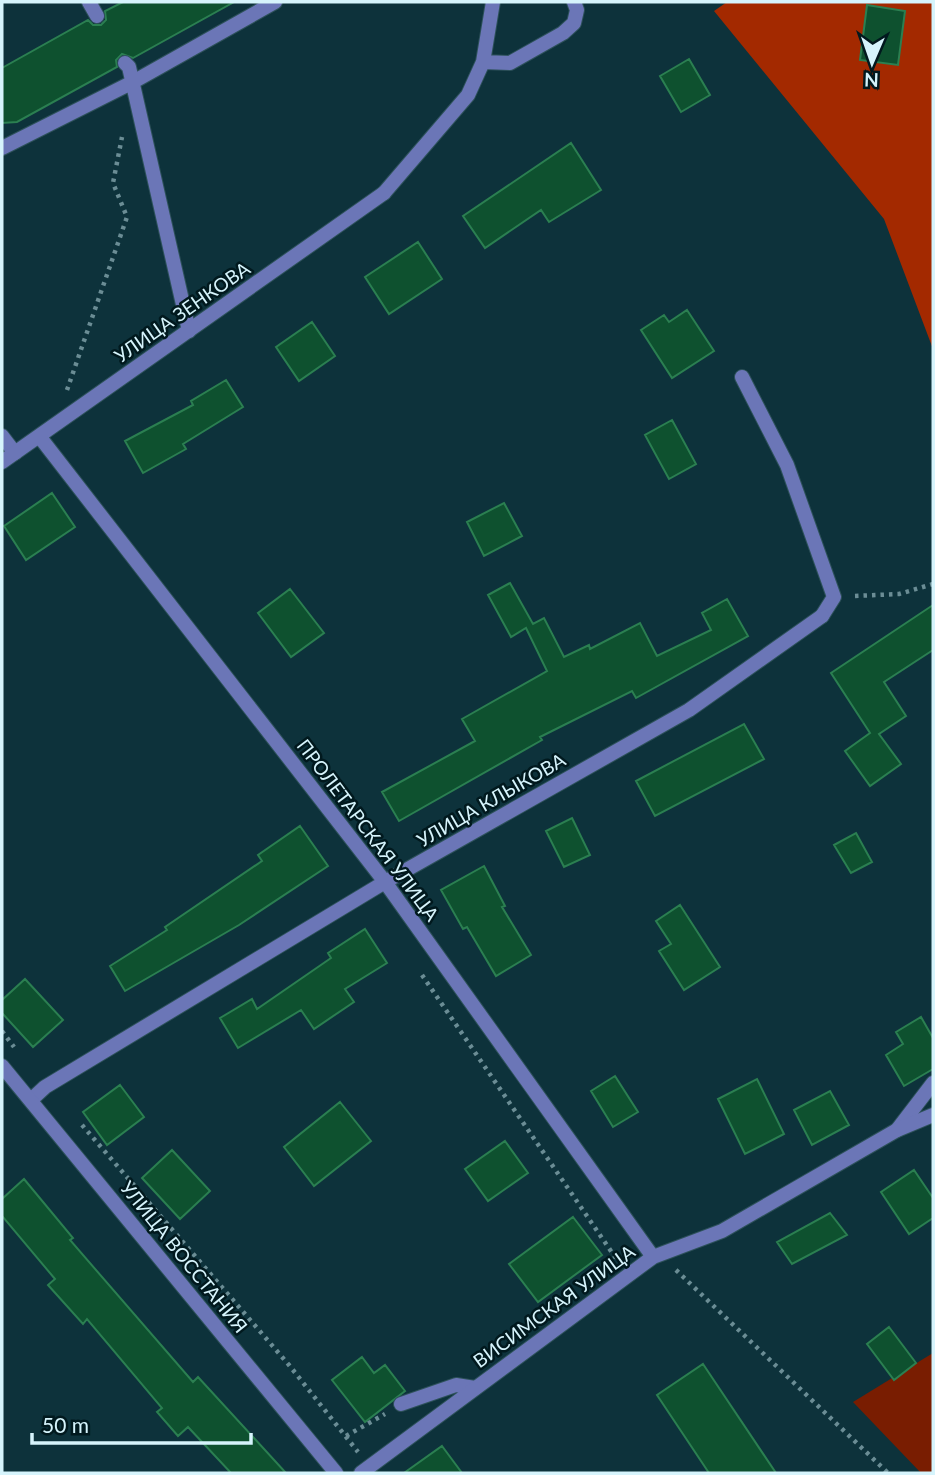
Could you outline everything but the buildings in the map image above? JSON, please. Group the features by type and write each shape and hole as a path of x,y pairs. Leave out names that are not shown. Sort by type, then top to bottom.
{"street":[{"path":"89,2 97,16"},
{"path":"2,148 133,82 275,2"},
{"name":"УЛИЦА ЗЕНКОВА","path":"2,462 384,193 468,95 483,61 493,2"},
{"path":"483,61 510,63 564,33 574,23 577,10 574,2"},
{"path":"125,63 129,67 133,82 188,331"},
{"path":"742,377 787,465 834,597"},
{"path":"2,436 15,453"},
{"name":"ПРОЛЕТАРСКАЯ УЛИЦА","path":"39,436 385,881 653,1257"},
{"name":"УЛИЦА КЛЫКОВА","path":"32,1099 46,1087 385,881 689,710 822,616 834,597"},
{"name":"УЛИЦА ВОССТАНИЯ","path":"2,1066 32,1099 336,1473"},
{"path":"897,1130 933,1083"},
{"name":"ВИСИМСКАЯ УЛИЦА","path":"361,1473 653,1257 722,1231 897,1130 933,1115"},
{"path":"401,1404 456,1385 475,1388"}],"path":[{"path":"66,392 127,218 113,183 123,133"},
{"path":"834,597 899,594 933,584"},
{"path":"420,973 615,1256 653,1257"},
{"path":"2,1031 16,1050"},
{"path":"77,1119 289,1365 346,1436 401,1404"},
{"path":"676,1270 888,1473"}],"shaded area":[{"path":"727,2 933,2 933,349 884,219 714,11"},
{"path":"933,1353 933,1473 921,1473 853,1402"}]}
